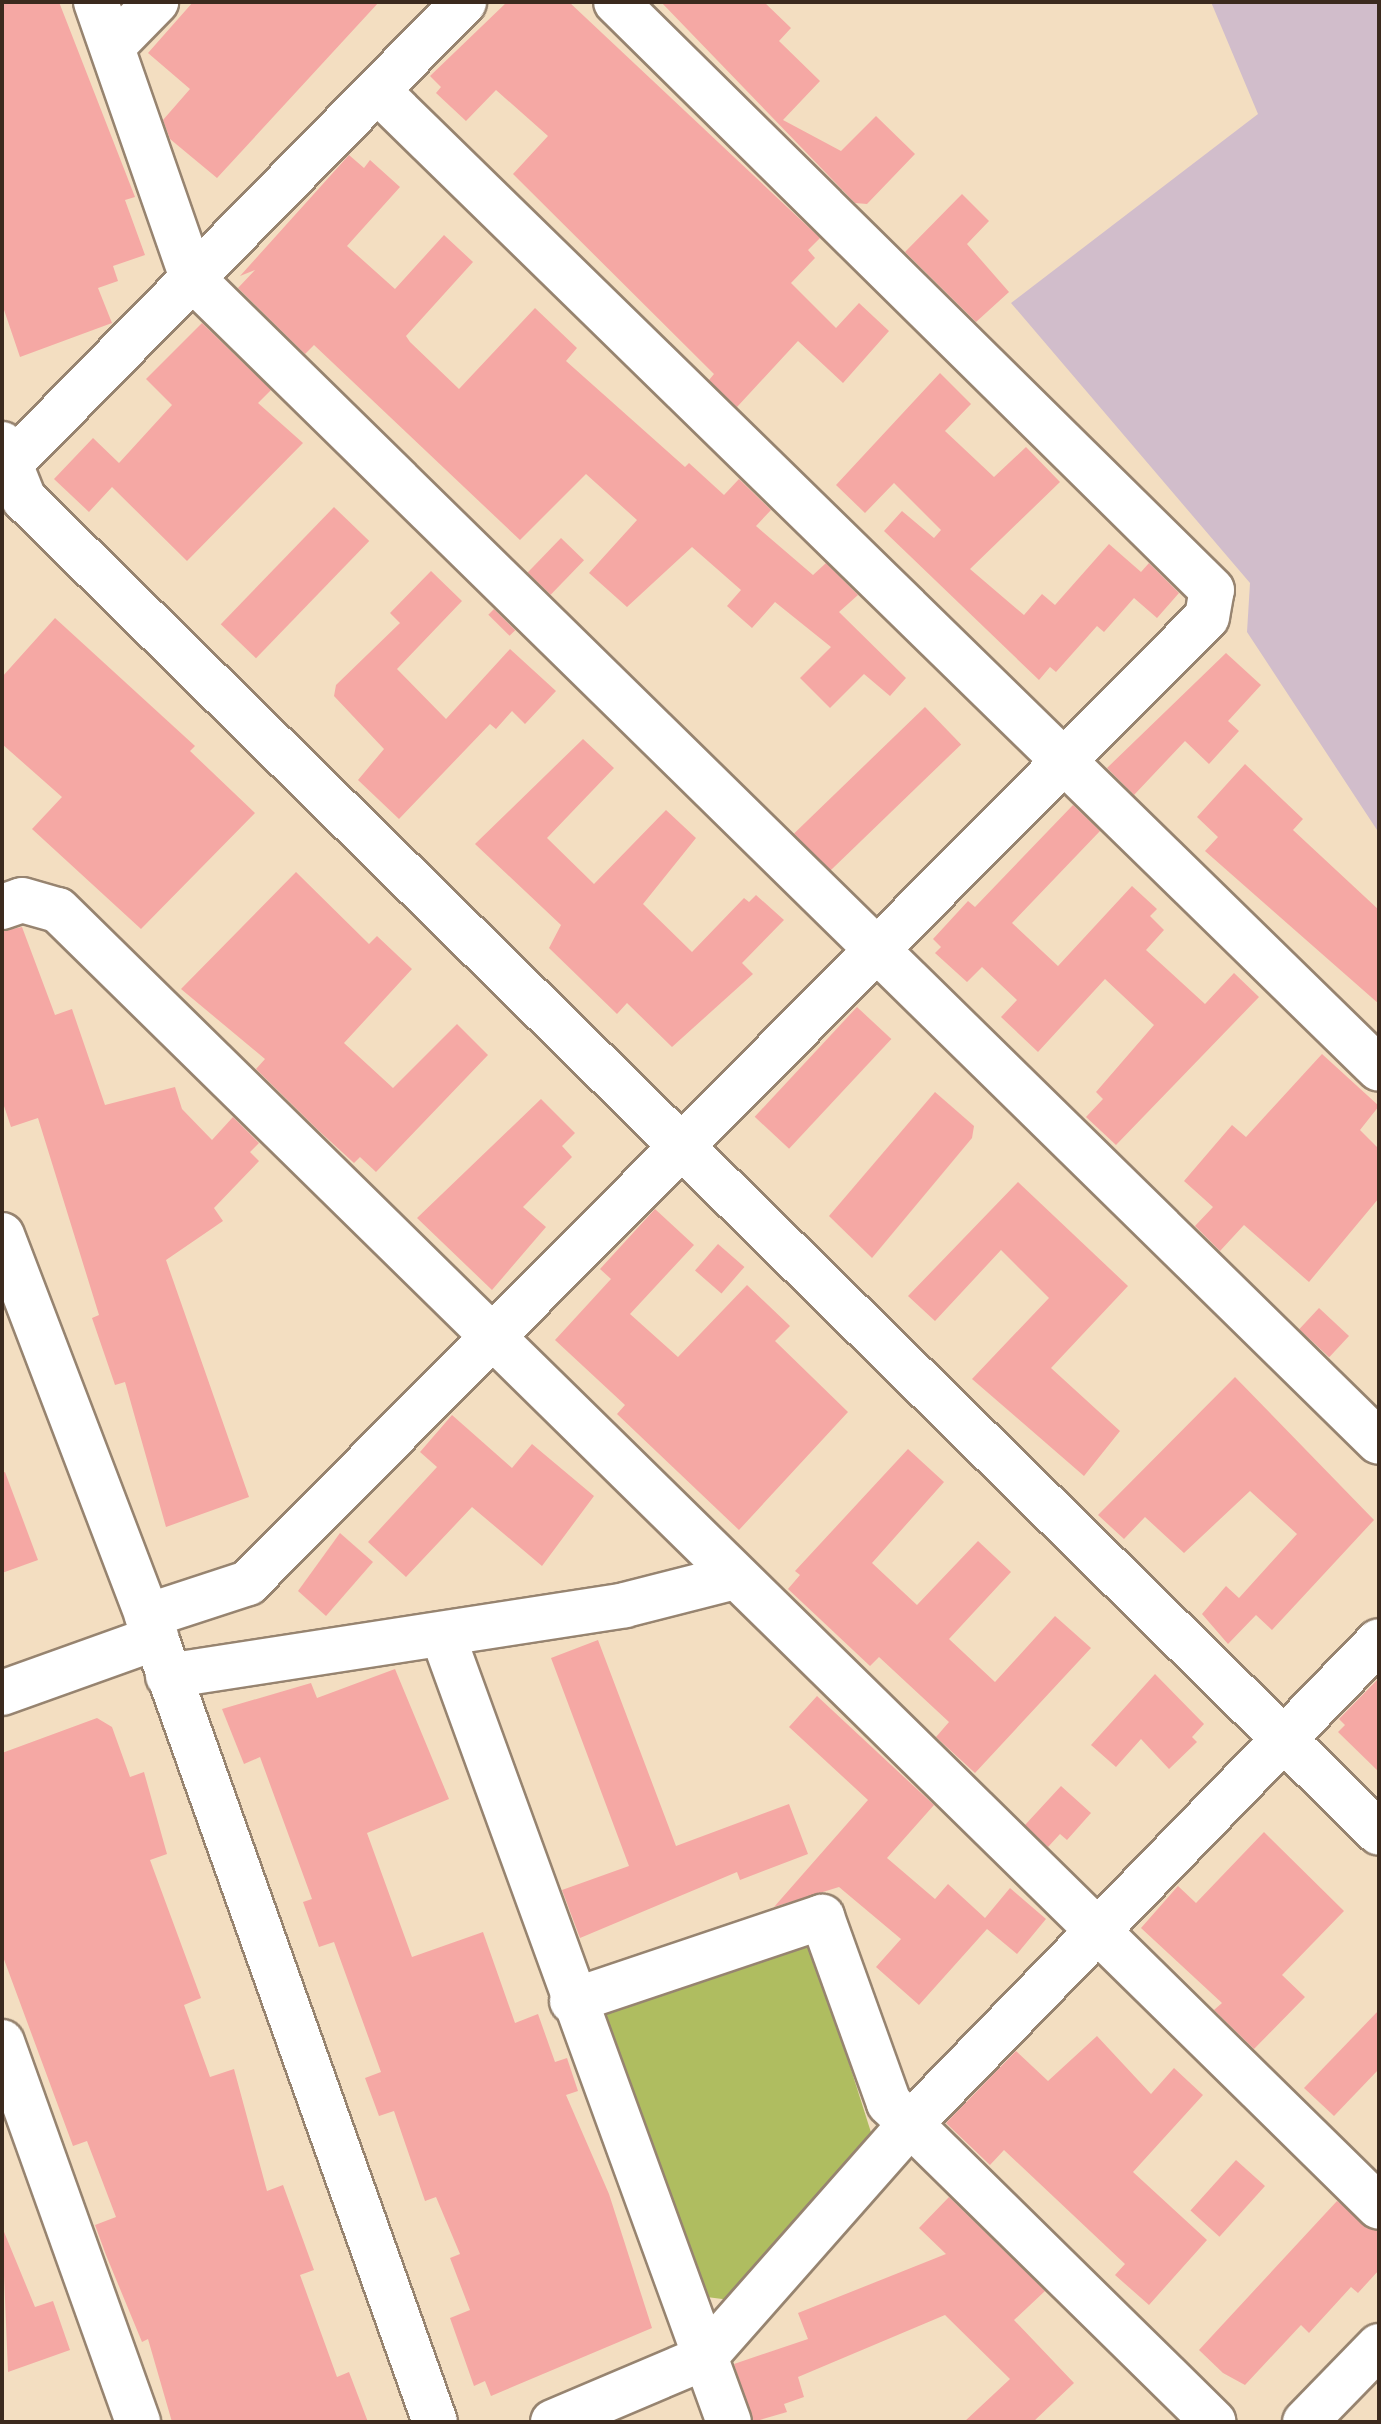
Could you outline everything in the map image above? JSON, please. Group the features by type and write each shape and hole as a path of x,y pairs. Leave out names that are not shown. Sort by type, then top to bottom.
{"street":[{"path":"96,2 192,278 879,948 1379,1442"},
{"path":"113,46 156,2"},
{"path":"464,2 192,278 6,454 24,499 1379,1833"},
{"path":"2,1693 157,1643 248,1583 492,1343 879,948 1066,764 1207,617 1212,590 616,2"},
{"path":"378,91 1379,1069"},
{"path":"2,907 22,900 58,910 492,1343 1379,2207"},
{"path":"2,1235 157,1643 435,2422"},
{"path":"157,1643 443,1636 625,1605 735,1577"},
{"path":"443,1636 572,2001 729,2422"},
{"path":"553,2422 704,2358 912,2122 1379,1641"},
{"path":"572,2001 822,1917 889,2103 912,2122 1214,2422"},
{"path":"2,2042 138,2422"},
{"path":"1305,2422 1379,2346"}],"shaded area":[{"path":"1211,2 1379,2 1379,833 1247,632 1250,583 1011,303 1258,114"}],"green space":[{"path":"810,1940 875,2145 730,2300 699,2296 598,2016"}],"building":[{"path":"2,2 59,2 135,197 125,200 145,255 113,266 118,281 98,288 112,323 20,357 2,304"},
{"path":"193,2 379,2 217,178 170,139 163,120 190,89 148,53"},
{"path":"507,2 569,2 820,238 808,250 815,258 791,283 836,328 859,303 889,331 843,383 798,341 737,407 709,380 714,374 513,174 548,136 496,90 466,121 436,93 441,87 430,76"},
{"path":"661,2 764,2 791,28 779,41 820,81 783,120 841,151 876,116 915,154 867,204 855,203"},
{"path":"349,155 364,168 370,160 400,187 347,246 395,289 444,235 473,262 406,336 410,342 459,389 535,308 577,348 566,361 685,467 689,463 724,495 739,479 771,510 756,526 813,575 826,563 858,595 839,612 906,678 890,696 864,674 830,708 800,678 831,647 775,602 752,628 727,606 741,590 692,547 627,607 589,573 637,520 586,474 520,540 314,345 305,354 238,288 255,270 240,276"},
{"path":"962,194 989,221 967,244 1009,292 976,322 905,252"},
{"path":"202,323 271,390 258,403 303,443 187,561 112,487 89,512 54,479 93,438 119,463 172,405 146,379"},
{"path":"940,373 971,404 945,431 994,477 1026,447 1060,482 970,569 1024,615 1042,594 1055,605 1109,544 1141,572 1149,563 1179,593 1157,618 1134,598 1104,632 1097,626 1056,672 1050,667 1039,680 884,531 902,511 934,538 941,530 894,483 865,513 836,485"},
{"path":"334,507 369,541 256,658 221,624"},
{"path":"561,538 584,560 551,595 528,573"},
{"path":"431,571 462,601 397,669 446,719 510,649 556,691 525,724 512,711 496,729 490,724 399,819 358,780 384,749 334,696 336,685 400,623 390,613"},
{"path":"494,609 515,630 510,636 488,615"},
{"path":"55,618 195,746 190,751 255,813 141,929 32,829 62,797 2,744 2,677"},
{"path":"1226,653 1261,685 1228,721 1239,731 1209,764 1185,741 1134,795 1107,768"},
{"path":"925,707 961,744 830,871 794,833"},
{"path":"583,739 614,768 547,838 594,884 666,810 696,838 643,904 692,952 744,898 749,902 756,895 784,920 742,963 753,974 672,1047 627,1003 617,1014 549,948 561,925 475,844"},
{"path":"1245,764 1303,819 1293,830 1379,910 1379,1004 1205,851 1218,837 1197,817"},
{"path":"1073,805 1100,831 1012,923 1058,966 1132,886 1157,909 1150,916 1164,930 1146,950 1205,1004 1234,973 1259,997 1116,1145 1086,1117 1103,1099 1096,1092 1154,1025 1105,979 1038,1052 1001,1017 1017,1000 982,967 967,982 935,953 941,947 933,939 968,901 975,907"},
{"path":"296,872 369,944 377,936 412,969 344,1043 393,1088 457,1024 488,1055 376,1172 360,1157 354,1163 318,1130 256,1069 265,1059 181,989"},
{"path":"22,927 55,1015 72,1009 105,1105 175,1087 182,1109 212,1140 233,1117 259,1143 250,1152 259,1161 214,1208 223,1221 166,1260 249,1497 166,1527 125,1382 115,1385 92,1318 99,1315 38,1118 11,1127 2,1100 2,931"},
{"path":"857,1007 891,1039 789,1149 755,1117"},
{"path":"1322,1054 1379,1106 1360,1130 1379,1149 1379,1198 1309,1282 1244,1225 1220,1251 1195,1226 1213,1207 1184,1181 1232,1125 1246,1137"},
{"path":"935,1092 974,1126 972,1138 872,1258 829,1216"},
{"path":"541,1099 575,1133 562,1146 572,1157 523,1207 546,1227 492,1290 417,1218"},
{"path":"1018,1182 1128,1286 1051,1368 1120,1431 1084,1476 972,1379 1049,1298 1001,1250 935,1321 908,1296"},
{"path":"655,1209 694,1245 630,1314 678,1357 747,1285 790,1326 775,1341 848,1412 739,1530 617,1414 625,1405 555,1340 611,1279 600,1269"},
{"path":"718,1244 744,1267 721,1293 695,1270"},
{"path":"1319,1308 1349,1336 1329,1357 1299,1329"},
{"path":"1235,1377 1374,1520 1272,1630 1256,1615 1228,1644 1202,1614 1226,1586 1239,1598 1297,1534 1250,1491 1184,1553 1145,1517 1124,1539 1098,1515"},
{"path":"452,1415 512,1468 532,1444 594,1496 542,1566 472,1507 406,1577 368,1542 437,1467 420,1452"},
{"path":"908,1449 944,1482 872,1563 917,1605 978,1541 1011,1572 949,1639 995,1682 1055,1616 1091,1648 975,1773 936,1737 949,1722 879,1657 870,1666 788,1589 800,1575 795,1571"},
{"path":"5,1472 38,1560 2,1573 2,1473"},
{"path":"340,1533 373,1562 326,1616 298,1591"},
{"path":"598,1640 676,1846 789,1804 808,1854 740,1880 737,1872 580,1938 562,1890 629,1866 551,1658"},
{"path":"395,1669 449,1799 367,1833 412,1957 483,1932 515,2023 538,2014 555,2062 567,2058 578,2091 566,2095 609,2194 652,2328 491,2396 485,2381 474,2386 450,2318 470,2310 450,2258 460,2254 436,2197 425,2201 394,2111 379,2116 365,2078 381,2072 334,1942 319,1947 303,1902 312,1899 260,1757 244,1764 222,1709 311,1683 317,1698"},
{"path":"1155,1674 1204,1724 1192,1737 1197,1742 1169,1769 1141,1739 1116,1767 1091,1745"},
{"path":"1379,1678 1379,1772 1338,1732 1345,1725 1339,1719"},
{"path":"817,1696 934,1805 887,1858 935,1899 948,1884 985,1918 1010,1888 1046,1919 1017,1954 987,1929 919,2005 876,1967 901,1939 839,1887 774,1907 868,1800 789,1727"},
{"path":"97,1718 112,1727 130,1777 144,1772 167,1854 150,1860 201,1998 184,2005 210,2077 234,2069 267,2191 283,2185 314,2270 300,2275 337,2377 349,2372 368,2422 172,2422 148,2339 142,2342 106,2255 95,2225 116,2217 87,2141 73,2146 2,1954 2,1753"},
{"path":"1061,1786 1091,1813 1067,1840 1060,1834 1048,1847 1025,1825"},
{"path":"1264,1832 1344,1911 1282,1975 1305,1997 1254,2049 1214,2010 1222,2003 1141,1928 1178,1886 1196,1903"},
{"path":"1379,2010 1379,2069 1334,2116 1304,2088"},
{"path":"1097,2036 1151,2094 1174,2068 1203,2095 1133,2172 1207,2240 1149,2305 1115,2275 1125,2264 1004,2150 990,2165 946,2123 1016,2051 1048,2081"},
{"path":"1236,2160 1265,2186 1219,2237 1190,2211"},
{"path":"949,2197 1045,2291 1014,2320 1074,2383 1033,2422 964,2422 1010,2379 945,2315 798,2377 804,2397 784,2404 787,2412 753,2422 734,2364 808,2339 798,2313 946,2254 919,2228"},
{"path":"1337,2201 1379,2231 1379,2270 1358,2293 1351,2287 1309,2333 1301,2325 1245,2385 1223,2373 1199,2350"},
{"path":"2,2227 35,2307 53,2301 70,2350 8,2372"}]}
